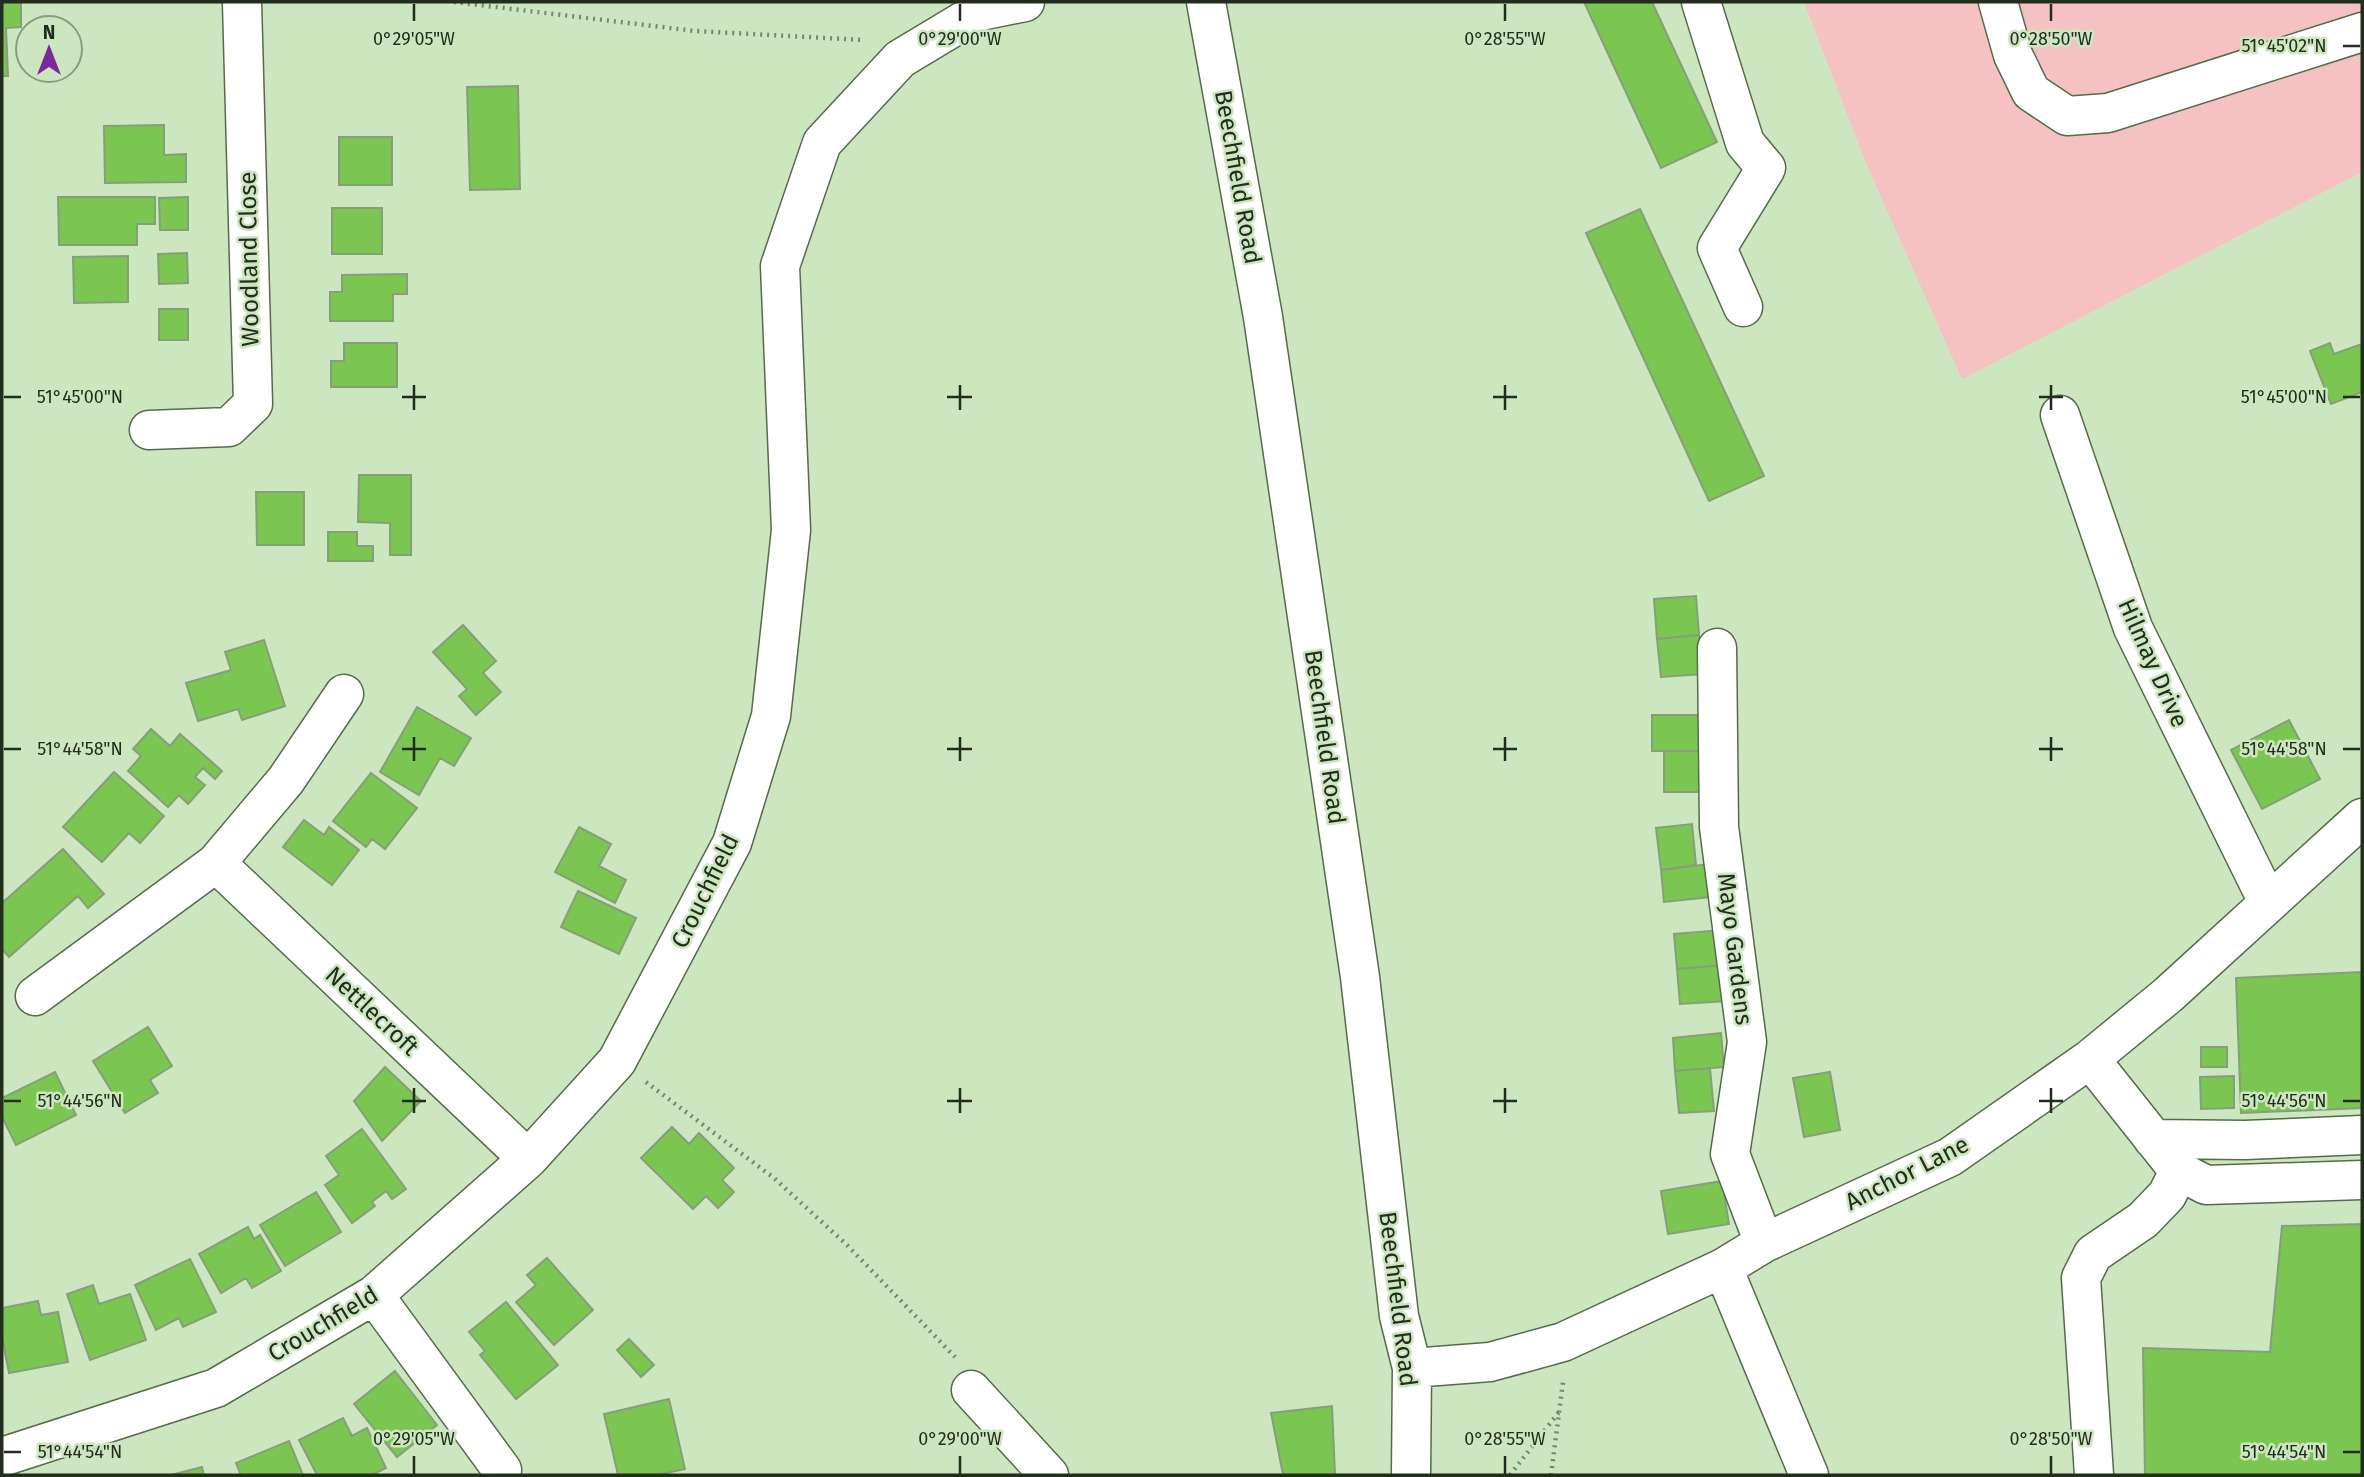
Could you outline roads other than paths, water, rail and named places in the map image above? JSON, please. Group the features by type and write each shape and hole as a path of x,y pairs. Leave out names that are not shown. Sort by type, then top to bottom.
{"street":[{"name":"Woodland Close","path":"149,430 229,427 253,404 242,2"},
{"name":"Crouchfield","path":"2,1457 216,1388 374,1296 528,1159 617,1061 732,843 771,716 791,530 780,266 822,143 900,59 981,11 1025,2"},
{"name":"Beechfield Road","path":"1206,2 1263,317 1360,977 1399,1316 1412,1368 1411,1475"},
{"path":"1701,2 1745,143 1766,168 1717,248 1743,307"},
{"path":"1998,2 2012,55 2031,92 2067,116 2108,113 2362,32"},
{"name":"Hilmay Drive","path":"2060,415 2133,628 2268,902"},
{"name":"Mayo Gardens","path":"1717,648 1719,827 1746,1042 1730,1154 1764,1243"},
{"path":"35,996 216,863 286,780 344,694"},
{"name":"Anchor Lane","path":"1412,1368 1490,1362 1563,1342 1723,1268 1764,1243 1950,1157 2090,1059 2168,995 2362,818"},
{"name":"Nettlecroft","path":"216,863 528,1159"},
{"path":"2090,1059 2179,1171 2206,1185 2362,1180"},
{"path":"2153,1139 2245,1140 2362,1135"},
{"path":"2094,1475 2081,1278 2093,1254 2143,1220 2167,1195 2179,1171"},
{"path":"1723,1268 1809,1475"},
{"path":"374,1296 502,1470"},
{"path":"971,1390 1049,1475"}]}
